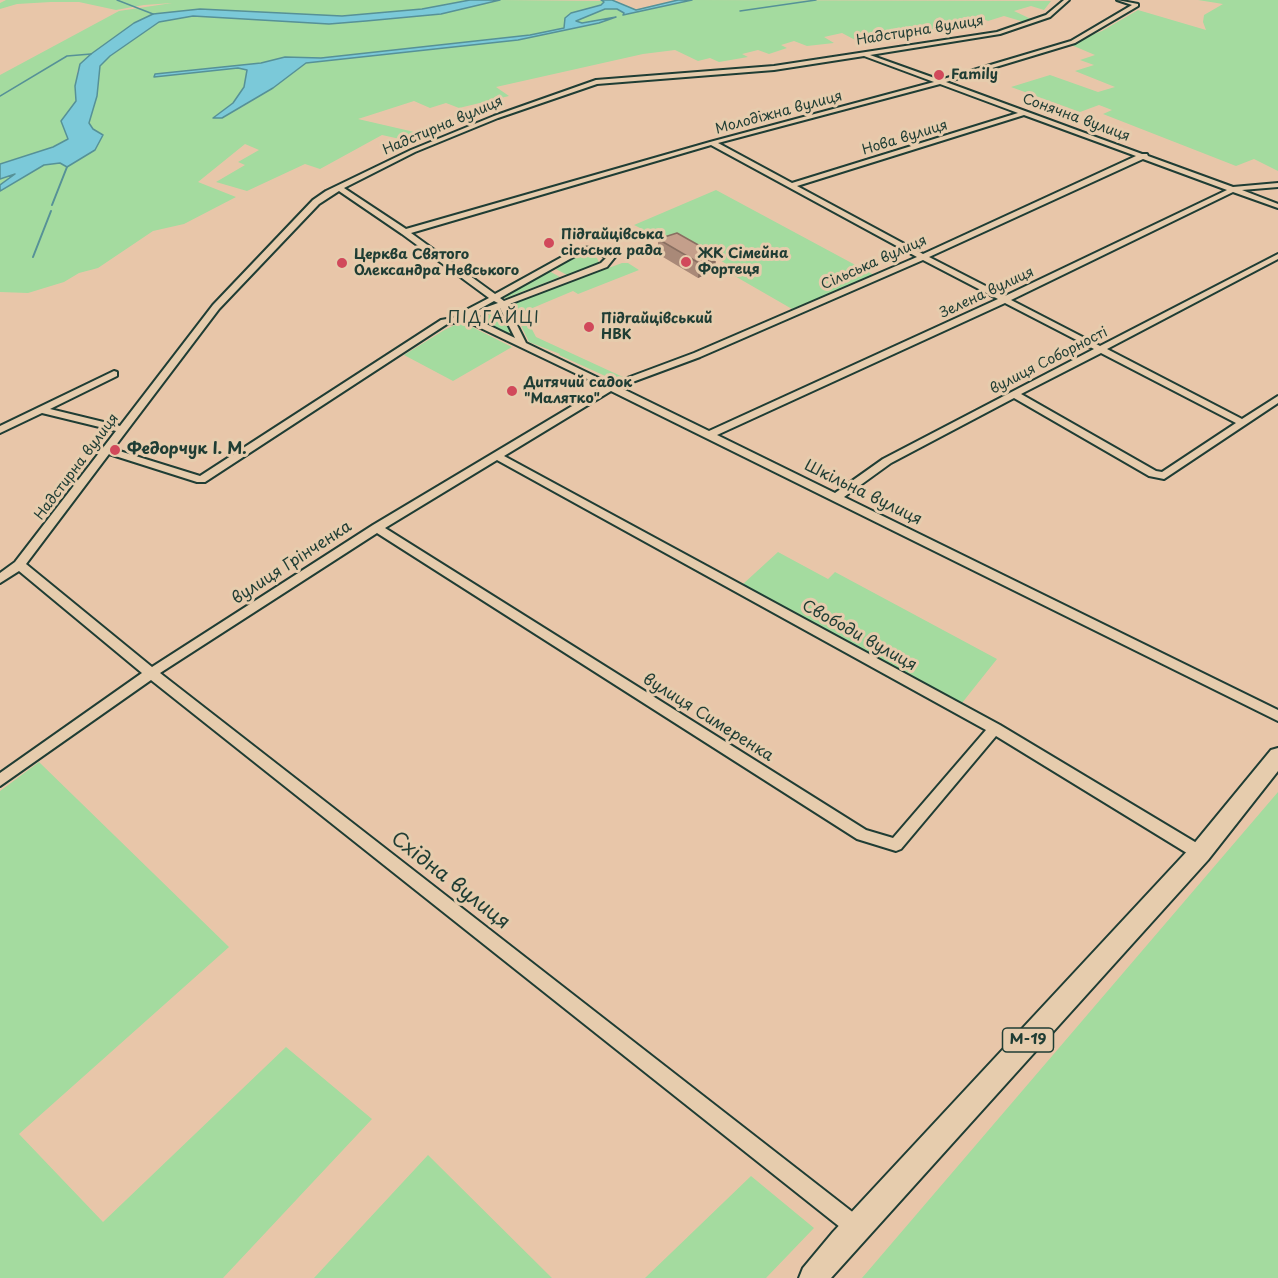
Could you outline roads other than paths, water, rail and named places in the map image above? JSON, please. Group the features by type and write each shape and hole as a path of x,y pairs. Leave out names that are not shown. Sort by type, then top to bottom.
{"highway":[{"name":"М-19","path":"813,1278 1200,853 1278,756"}],"street":[{"name":"Надстирна вулиця","path":"0,579 19,565 216,307 316,202 339,188 444,138 596,82 774,68 838,56 865,54 998,33 1048,16 1067,0"},
{"name":"Молодіжна вулиця","path":"405,232 712,143 941,82 1072,42 1136,5 1119,0"},
{"name":"Сонячна вулиця","path":"865,54 1278,206"},
{"name":"Нова вулиця","path":"791,186 1025,113"},
{"path":"712,143 923,257 1241,422"},
{"name":"Сільська вулиця","path":"610,387 697,355 923,257 1145,156"},
{"name":"Зелена вулиця","path":"709,435 1006,299 1234,189 1278,184"},
{"path":"339,188 405,232 502,303 523,345"},
{"path":"108,450 201,480 444,322 467,318 604,265 611,257 601,251 583,249 471,311 467,318"},
{"name":"вулиця Соборності","path":"836,498 887,461 1276,259"},
{"name":"Шкільна вулиця","path":"467,318 1278,716"},
{"path":"0,430 114,374"},
{"name":"вулиця Грінченка","path":"0,780 151,673 377,528 498,457 610,387"},
{"path":"1014,394 1153,474 1164,476 1278,399"},
{"path":"41,411 121,429"},
{"name":"Свободи вулиця","path":"498,457 995,729 1200,853"},
{"name":"вулиця Симеренка","path":"377,528 862,835 896,845 995,729"},
{"name":"Східна вулиця","path":"19,565 151,673 857,1228"}],"water":[{"path":"470,0 500,0 441,14 329,24 193,16 159,22 110,56 100,66 97,96 89,123 93,129 103,135 95,150 67,167 60,163 44,165 0,191 0,185 15,174 0,179 0,164 53,147 68,139 61,121 76,101 75,86 80,64 134,23 153,14 200,9 342,16 422,9"},
{"path":"601,0 612,0 636,10 678,0 692,0 623,15 624,13 617,9 605,9 576,21 582,23 616,17 599,23 518,40 306,63 273,88 222,118 213,118 233,103 244,87 247,70 238,68 154,77 155,74 261,63 285,57 321,58 530,35 564,28 565,18 571,13 601,5 604,2"}],"waterway":[{"path":"117,0 153,14"},
{"path":"740,11 816,0"},
{"path":"0,96 67,56 91,54"},
{"path":"52,205 67,167"},
{"path":"33,257 51,211"}],"place":[{"name":"Family","path":"939,75"},
{"name":"Підгайцівська сісьська рада","path":"549,243"},
{"name":"ЖК Сімейна Фортеця","path":"686,262"},
{"name":"Церква Святого Олександра Невського","path":"342,263"},
{"name":"Підгайцівський НВК","path":"589,327"},
{"name":"Дитячий садок \"Малятко\"","path":"512,391"},
{"name":"Федорчук І. М.","path":"115,450"}],"district":[{"name":"ПІДГАЙЦІ","path":"494,319"}]}
